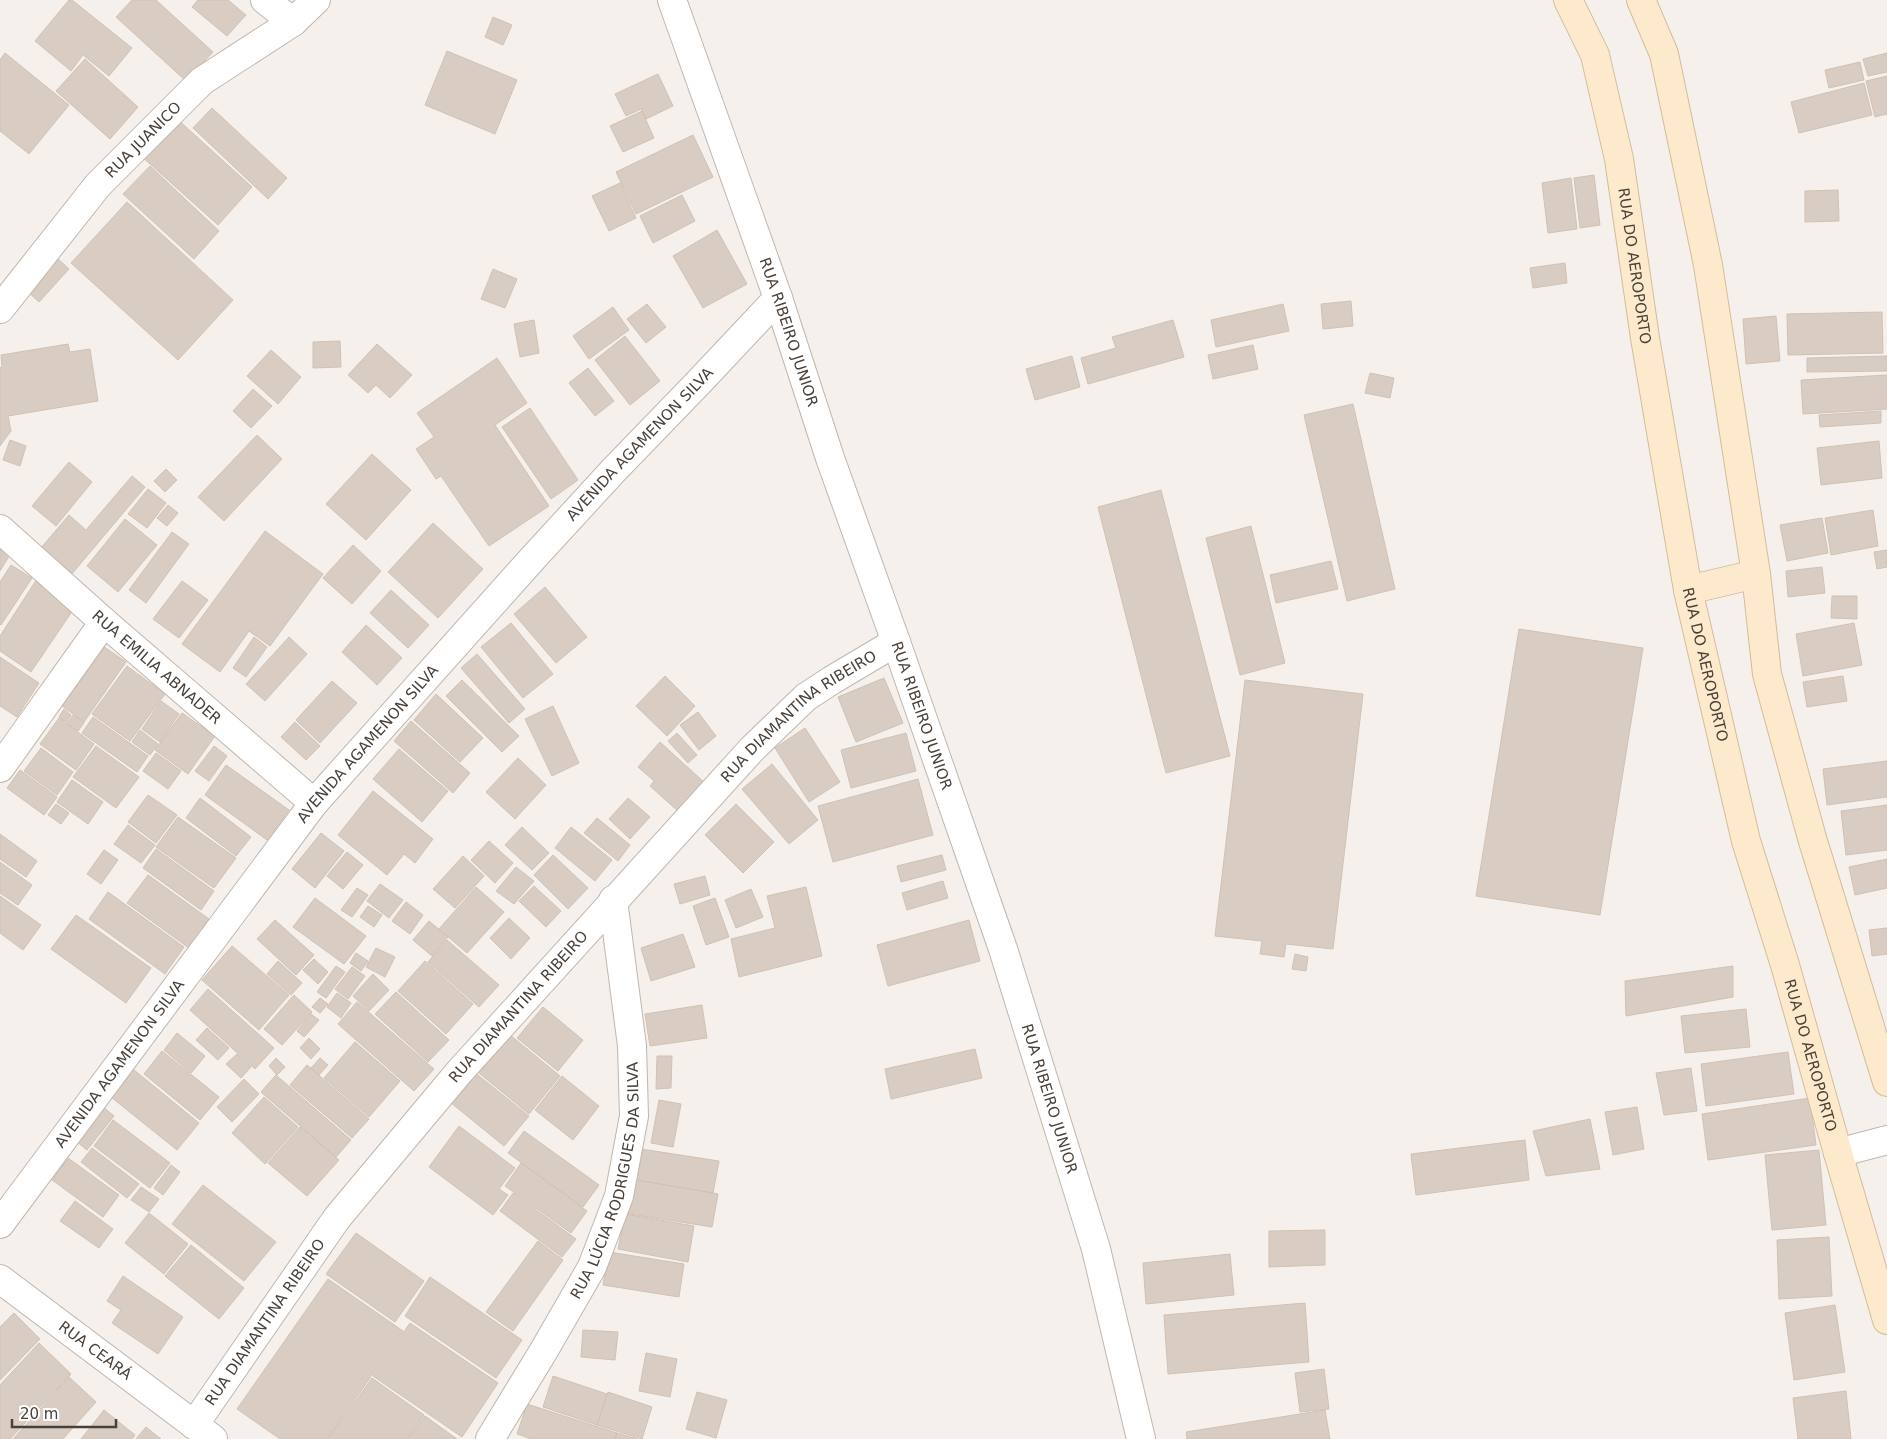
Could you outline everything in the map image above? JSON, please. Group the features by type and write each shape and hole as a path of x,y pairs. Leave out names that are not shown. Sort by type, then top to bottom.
{"main road":[{"name":"RUA DO AEROPORTO","path":"1568,0 1595,54 1619,159 1645,338 1688,590 1746,841 1785,966 1887,1320"},
{"path":"1641,0 1664,54 1708,265 1756,574 1767,674 1812,838 1887,1082"},
{"path":"1688,590 1756,574"}],"street":[{"path":"265,0 293,22"},
{"name":"RUA JUANICO","path":"0,309 98,185 202,81 293,22 316,0"},
{"name":"RUA RIBEIRO JUNIOR","path":"672,0 778,298 830,458 1003,949 1096,1250 1141,1439"},
{"name":"AVENIDA AGAMENON SILVA","path":"0,1224 314,802 560,529 778,298"},
{"name":"RUA EMILIA ABNADER","path":"0,530 314,802"},
{"path":"0,768 104,622"},
{"name":"RUA DIAMANTINA RIBEIRO","path":"204,1432 337,1218 460,1071 613,900 661,851 752,749 806,697 896,642"},
{"name":"RUA LÚCIA RODRIGUES DA SILVA","path":"490,1439 592,1267 619,1196 634,1116 632,1046 613,900"},
{"path":"1838,1153 1887,1140"},
{"name":"RUA CEARÁ","path":"0,1279 204,1432"}],"building":[{"path":"69,0 72,0 132,48 109,76 83,55 71,71 35,41"},
{"path":"132,0 156,0 213,52 186,81 116,17"},
{"path":"198,0 228,0 246,15 227,36 192,7"},
{"path":"493,17 512,25 503,45 485,37"},
{"path":"447,51 517,80 495,134 425,105"},
{"path":"5,53 69,105 29,154 0,131 0,60"},
{"path":"1887,53 1887,72 1868,76 1863,59"},
{"path":"85,59 138,107 110,139 56,91"},
{"path":"1860,62 1864,80 1829,88 1825,70"},
{"path":"658,74 673,106 646,119 641,109 626,116 615,94"},
{"path":"1887,76 1887,114 1875,117 1866,81"},
{"path":"1864,83 1872,115 1799,133 1791,102"},
{"path":"212,108 287,178 268,199 193,128"},
{"path":"642,111 654,138 623,152 610,126"},
{"path":"175,117 252,187 218,225 140,155"},
{"path":"693,135 713,177 636,214 616,172"},
{"path":"150,166 219,231 194,259 123,194"},
{"path":"1594,175 1600,225 1580,228 1574,178"},
{"path":"1571,178 1577,229 1548,233 1542,183"},
{"path":"620,183 636,218 609,231 592,196"},
{"path":"1838,190 1839,221 1805,222 1805,191"},
{"path":"682,195 695,221 653,243 640,216"},
{"path":"127,202 233,300 178,360 71,263"},
{"path":"717,230 747,284 703,308 673,256"},
{"path":"57,258 69,269 39,302 27,291"},
{"path":"1565,263 1567,283 1533,288 1530,268"},
{"path":"493,269 517,279 505,308 481,299"},
{"path":"1351,301 1353,326 1323,329 1321,304"},
{"path":"647,304 666,327 646,343 627,319"},
{"path":"1283,304 1289,331 1216,347 1211,320"},
{"path":"613,307 629,330 589,359 573,336"},
{"path":"1882,312 1883,353 1788,355 1787,314"},
{"path":"1776,316 1780,361 1746,364 1743,319"},
{"path":"534,320 539,353 520,357 514,324"},
{"path":"1173,320 1184,357 1088,384 1081,358 1116,348 1112,337"},
{"path":"625,336 660,381 630,405 595,360"},
{"path":"340,341 341,367 313,368 313,342"},
{"path":"68,344 70,352 90,349 98,401 8,416 11,431 0,446 1,355"},
{"path":"377,344 412,375 390,398 376,385 368,393 348,375"},
{"path":"1253,345 1258,369 1213,379 1208,355"},
{"path":"271,350 301,377 278,404 247,376"},
{"path":"1072,356 1080,387 1035,400 1026,369"},
{"path":"1887,356 1887,371 1807,372 1807,358"},
{"path":"497,358 527,403 495,425 549,506 489,546 441,476 436,479 416,449 434,437 417,413"},
{"path":"588,368 614,401 595,416 569,383"},
{"path":"1370,373 1394,378 1390,398 1365,393"},
{"path":"1887,375 1887,409 1803,414 1801,380"},
{"path":"253,389 272,406 251,428 233,411"},
{"path":"1353,404 1395,589 1347,601 1304,415"},
{"path":"530,408 578,480 551,499 502,427"},
{"path":"1881,411 1881,423 1820,427 1819,415"},
{"path":"257,435 282,459 224,521 198,497"},
{"path":"10,440 26,446 20,466 3,460"},
{"path":"1879,441 1882,478 1821,485 1817,448"},
{"path":"372,454 411,490 366,540 326,504"},
{"path":"69,462 92,482 56,526 32,506"},
{"path":"166,469 177,480 165,492 154,481"},
{"path":"132,476 145,487 71,575 40,549 69,515 86,530"},
{"path":"148,489 166,503 147,528 128,514"},
{"path":"1161,490 1230,756 1166,773 1098,507"},
{"path":"168,505 178,513 167,526 157,518"},
{"path":"1873,510 1878,546 1831,555 1825,518"},
{"path":"1822,518 1828,553 1787,561 1780,525"},
{"path":"125,519 157,545 118,592 87,566"},
{"path":"433,523 483,569 438,618 388,572"},
{"path":"1251,526 1285,663 1240,675 1206,538"},
{"path":"265,531 323,574 270,646 249,631 220,672 182,644"},
{"path":"172,532 189,544 146,603 129,590"},
{"path":"353,545 381,571 352,604 323,578"},
{"path":"0,546 11,553 0,571"},
{"path":"1887,550 1887,567 1877,569 1874,552"},
{"path":"1331,561 1338,589 1276,603 1270,575"},
{"path":"11,565 32,578 1,625 0,582"},
{"path":"1822,567 1825,593 1788,597 1786,571"},
{"path":"37,579 77,604 31,672 0,651 0,636"},
{"path":"182,581 208,600 179,638 153,619"},
{"path":"545,587 587,637 556,663 514,614"},
{"path":"391,590 429,625 408,648 370,613"},
{"path":"1832,596 1857,596 1857,619 1831,618"},
{"path":"511,623 553,674 523,698 481,647"},
{"path":"1854,623 1862,665 1803,676 1796,634"},
{"path":"366,625 402,658 377,685 342,652"},
{"path":"1519,629 1643,648 1600,915 1476,896"},
{"path":"254,637 267,647 246,677 233,668"},
{"path":"289,637 307,654 265,701 246,684"},
{"path":"103,646 126,662 84,722 61,705"},
{"path":"477,654 525,709 509,723 461,668"},
{"path":"0,657 39,683 17,717 0,706"},
{"path":"127,666 165,694 130,741 92,714"},
{"path":"665,676 695,706 667,736 636,706"},
{"path":"1843,676 1847,701 1807,707 1803,682"},
{"path":"884,678 903,723 856,742 838,697"},
{"path":"462,680 519,736 502,752 446,696"},
{"path":"1245,680 1363,694 1333,949 1286,944 1284,957 1260,954 1262,941 1215,936"},
{"path":"332,681 357,703 320,743 296,720"},
{"path":"436,694 483,738 460,762 414,720"},
{"path":"161,701 179,714 160,742 142,729"},
{"path":"553,706 579,763 552,776 525,719"},
{"path":"64,709 71,715 66,722 59,717"},
{"path":"698,712 716,736 699,750 680,725"},
{"path":"182,713 215,736 188,774 155,750"},
{"path":"73,715 84,723 78,731 67,723"},
{"path":"93,717 148,756 137,772 82,733"},
{"path":"59,718 94,744 76,770 40,744"},
{"path":"411,721 470,773 453,793 394,741"},
{"path":"295,722 320,746 306,760 281,737"},
{"path":"805,728 840,782 809,802 775,748"},
{"path":"140,730 158,744 150,755 132,742"},
{"path":"677,733 697,755 688,763 668,741"},
{"path":"906,733 916,771 851,788 841,750"},
{"path":"660,742 705,783 679,812 650,786 654,781 638,767"},
{"path":"96,746 139,777 116,808 73,777"},
{"path":"214,746 227,756 209,781 195,771"},
{"path":"41,748 73,772 57,795 24,771"},
{"path":"399,749 448,791 422,822 373,779"},
{"path":"156,753 181,771 168,789 143,771"},
{"path":"518,758 546,785 515,819 486,792"},
{"path":"1887,761 1887,797 1827,805 1823,769"},
{"path":"772,764 818,820 789,844 742,789"},
{"path":"226,765 289,810 267,840 205,795"},
{"path":"20,770 57,797 44,815 7,788"},
{"path":"918,779 933,835 833,862 818,806"},
{"path":"72,780 103,802 88,824 57,802"},
{"path":"373,791 433,839 415,863 404,854 387,875 338,835"},
{"path":"148,795 177,815 156,843 128,822"},
{"path":"200,798 251,837 236,856 186,818"},
{"path":"628,798 650,817 630,839 609,819"},
{"path":"56,804 69,813 61,824 48,815"},
{"path":"736,804 774,842 743,873 705,835"},
{"path":"1887,805 1887,850 1846,855 1841,811"},
{"path":"178,817 236,858 214,888 156,847"},
{"path":"597,818 630,845 618,861 584,833"},
{"path":"128,825 155,845 141,863 114,844"},
{"path":"522,827 549,853 532,870 505,845"},
{"path":"571,827 612,860 595,881 555,848"},
{"path":"321,833 344,851 315,888 292,869"},
{"path":"0,834 37,861 26,877 0,859"},
{"path":"489,841 513,863 495,883 471,860"},
{"path":"156,849 214,891 201,910 143,868"},
{"path":"104,850 118,860 101,884 87,874"},
{"path":"347,852 363,865 343,889 327,876"},
{"path":"553,855 588,888 568,909 534,875"},
{"path":"942,855 946,870 901,882 897,866"},
{"path":"463,856 484,876 455,908 433,889"},
{"path":"1887,859 1887,888 1855,895 1849,867"},
{"path":"0,862 32,885 18,905 0,893"},
{"path":"516,867 534,881 514,904 496,891"},
{"path":"148,875 209,919 189,948 127,903"},
{"path":"705,876 710,895 680,904 674,884"},
{"path":"943,881 948,898 907,910 902,893"},
{"path":"380,884 403,900 389,918 367,901"},
{"path":"534,886 561,911 546,927 519,901"},
{"path":"476,887 504,912 467,953 439,929"},
{"path":"806,887 822,956 739,977 731,939 775,928 767,896"},
{"path":"357,888 368,895 352,917 341,910"},
{"path":"751,889 763,917 736,928 725,900"},
{"path":"108,892 184,947 165,974 89,919"},
{"path":"0,896 41,925 23,950 0,933"},
{"path":"315,898 366,936 344,964 293,927"},
{"path":"715,898 729,937 706,945 693,906"},
{"path":"406,902 423,915 410,934 392,921"},
{"path":"368,906 382,915 374,927 360,917"},
{"path":"76,915 151,968 126,1003 51,949"},
{"path":"509,918 530,938 511,959 490,938"},
{"path":"275,920 314,955 296,975 257,939"},
{"path":"969,920 980,961 888,986 877,945"},
{"path":"429,921 448,937 432,956 413,940"},
{"path":"1887,928 1887,954 1872,956 1869,930"},
{"path":"683,934 695,967 651,981 641,948"},
{"path":"447,940 499,985 479,1007 428,962"},
{"path":"232,946 289,995 259,1030 202,980"},
{"path":"376,948 395,957 385,977 366,967"},
{"path":"356,953 368,961 361,971 350,963"},
{"path":"1295,954 1308,957 1306,971 1292,969"},
{"path":"314,959 328,972 318,984 303,970"},
{"path":"278,961 302,983 291,995 267,974"},
{"path":"425,961 473,1004 446,1034 398,991"},
{"path":"336,966 345,972 326,998 317,992"},
{"path":"1733,966 1733,997 1626,1016 1625,981"},
{"path":"352,967 365,976 348,999 335,989"},
{"path":"373,974 389,990 369,1011 353,996"},
{"path":"208,989 274,1048 255,1069 190,1010"},
{"path":"396,992 449,1040 428,1062 375,1014"},
{"path":"337,993 351,1003 341,1018 327,1007"},
{"path":"294,995 312,1012 282,1045 264,1029"},
{"path":"320,998 328,1004 320,1013 312,1007"},
{"path":"357,1002 434,1069 414,1091 338,1024"},
{"path":"702,1005 707,1038 650,1046 645,1014"},
{"path":"543,1007 583,1040 558,1071 517,1038"},
{"path":"1746,1009 1750,1047 1685,1053 1681,1016"},
{"path":"311,1014 319,1020 304,1037 297,1031"},
{"path":"207,1028 229,1048 218,1060 196,1040"},
{"path":"177,1033 205,1056 191,1073 164,1050"},
{"path":"510,1035 560,1076 529,1114 479,1073"},
{"path":"309,1038 320,1049 311,1059 300,1048"},
{"path":"355,1042 400,1081 369,1117 324,1078"},
{"path":"975,1049 982,1078 891,1099 885,1069"},
{"path":"162,1051 219,1097 200,1120 144,1074"},
{"path":"1788,1052 1794,1094 1706,1106 1701,1064"},
{"path":"237,1054 251,1067 241,1078 226,1064"},
{"path":"657,1056 672,1056 671,1088 656,1089"},
{"path":"276,1058 285,1067 277,1075 269,1066"},
{"path":"320,1058 328,1065 319,1075 311,1068"},
{"path":"128,1065 199,1123 177,1150 106,1093"},
{"path":"307,1065 369,1119 352,1138 290,1085"},
{"path":"1691,1068 1697,1111 1664,1115 1656,1073"},
{"path":"474,1072 529,1116 504,1146 450,1102"},
{"path":"276,1075 351,1140 336,1157 261,1092"},
{"path":"562,1076 599,1106 573,1140 535,1110"},
{"path":"244,1079 259,1094 232,1122 217,1107"},
{"path":"264,1097 298,1127 265,1164 232,1133"},
{"path":"1810,1098 1816,1145 1708,1160 1702,1114"},
{"path":"659,1100 681,1104 673,1147 651,1143"},
{"path":"103,1107 114,1116 87,1150 76,1141"},
{"path":"1637,1107 1644,1149 1613,1155 1605,1112"},
{"path":"1590,1119 1600,1169 1546,1176 1533,1131"},
{"path":"113,1120 170,1163 150,1188 94,1146"},
{"path":"459,1126 515,1168 499,1189 508,1195 493,1215 429,1167"},
{"path":"300,1127 339,1160 307,1196 268,1163"},
{"path":"524,1131 599,1185 583,1207 508,1153"},
{"path":"1525,1140 1529,1180 1416,1195 1411,1154"},
{"path":"92,1148 139,1184 127,1198 81,1162"},
{"path":"641,1149 719,1161 713,1193 636,1180"},
{"path":"1819,1150 1826,1225 1772,1230 1765,1155"},
{"path":"68,1158 119,1195 103,1217 52,1180"},
{"path":"521,1163 587,1211 571,1233 505,1186"},
{"path":"171,1165 180,1172 163,1195 154,1188"},
{"path":"630,1179 718,1194 712,1227 624,1213"},
{"path":"203,1185 276,1242 244,1281 172,1224"},
{"path":"141,1187 159,1199 149,1212 131,1200"},
{"path":"513,1193 576,1239 562,1257 500,1211"},
{"path":"75,1201 113,1229 99,1248 60,1221"},
{"path":"149,1213 188,1244 164,1274 125,1243"},
{"path":"625,1214 694,1226 688,1262 618,1249"},
{"path":"1325,1230 1325,1265 1269,1267 1269,1231"},
{"path":"356,1233 424,1281 395,1322 326,1274"},
{"path":"1829,1237 1832,1296 1779,1299 1777,1240"},
{"path":"538,1241 563,1260 513,1331 486,1312"},
{"path":"191,1245 244,1288 219,1319 165,1276"},
{"path":"609,1252 684,1264 679,1297 603,1285"},
{"path":"1230,1254 1234,1295 1146,1304 1143,1263"},
{"path":"123,1276 183,1317 158,1354 112,1323 121,1310 107,1301"},
{"path":"430,1277 522,1340 496,1378 405,1316"},
{"path":"328,1279 403,1331 327,1439 280,1439 237,1409"},
{"path":"1305,1303 1309,1362 1168,1374 1164,1315"},
{"path":"1835,1305 1845,1372 1794,1380 1785,1313"},
{"path":"14,1313 40,1339 0,1380 0,1327"},
{"path":"410,1323 498,1383 462,1437 373,1376"},
{"path":"583,1330 618,1332 615,1360 581,1357"},
{"path":"39,1343 71,1374 10,1439 0,1439 0,1385"},
{"path":"646,1353 677,1359 670,1397 639,1391"},
{"path":"1324,1369 1329,1409 1300,1412 1295,1373"},
{"path":"553,1376 607,1394 597,1425 543,1407"},
{"path":"69,1377 96,1402 63,1439 13,1439"},
{"path":"372,1378 424,1415 407,1439 328,1439"},
{"path":"1846,1391 1851,1439 1798,1439 1793,1398"},
{"path":"608,1392 652,1407 642,1439 597,1425"},
{"path":"697,1392 727,1400 716,1438 686,1429"},
{"path":"527,1404 617,1433 615,1439 531,1439 517,1434"},
{"path":"104,1410 135,1435 132,1439 81,1439"},
{"path":"1325,1410 1330,1439 1187,1439 1186,1432"},
{"path":"425,1416 457,1439 408,1439"},
{"path":"146,1427 161,1439 136,1439"},
{"path":"617,1433 637,1439 615,1439"}]}
